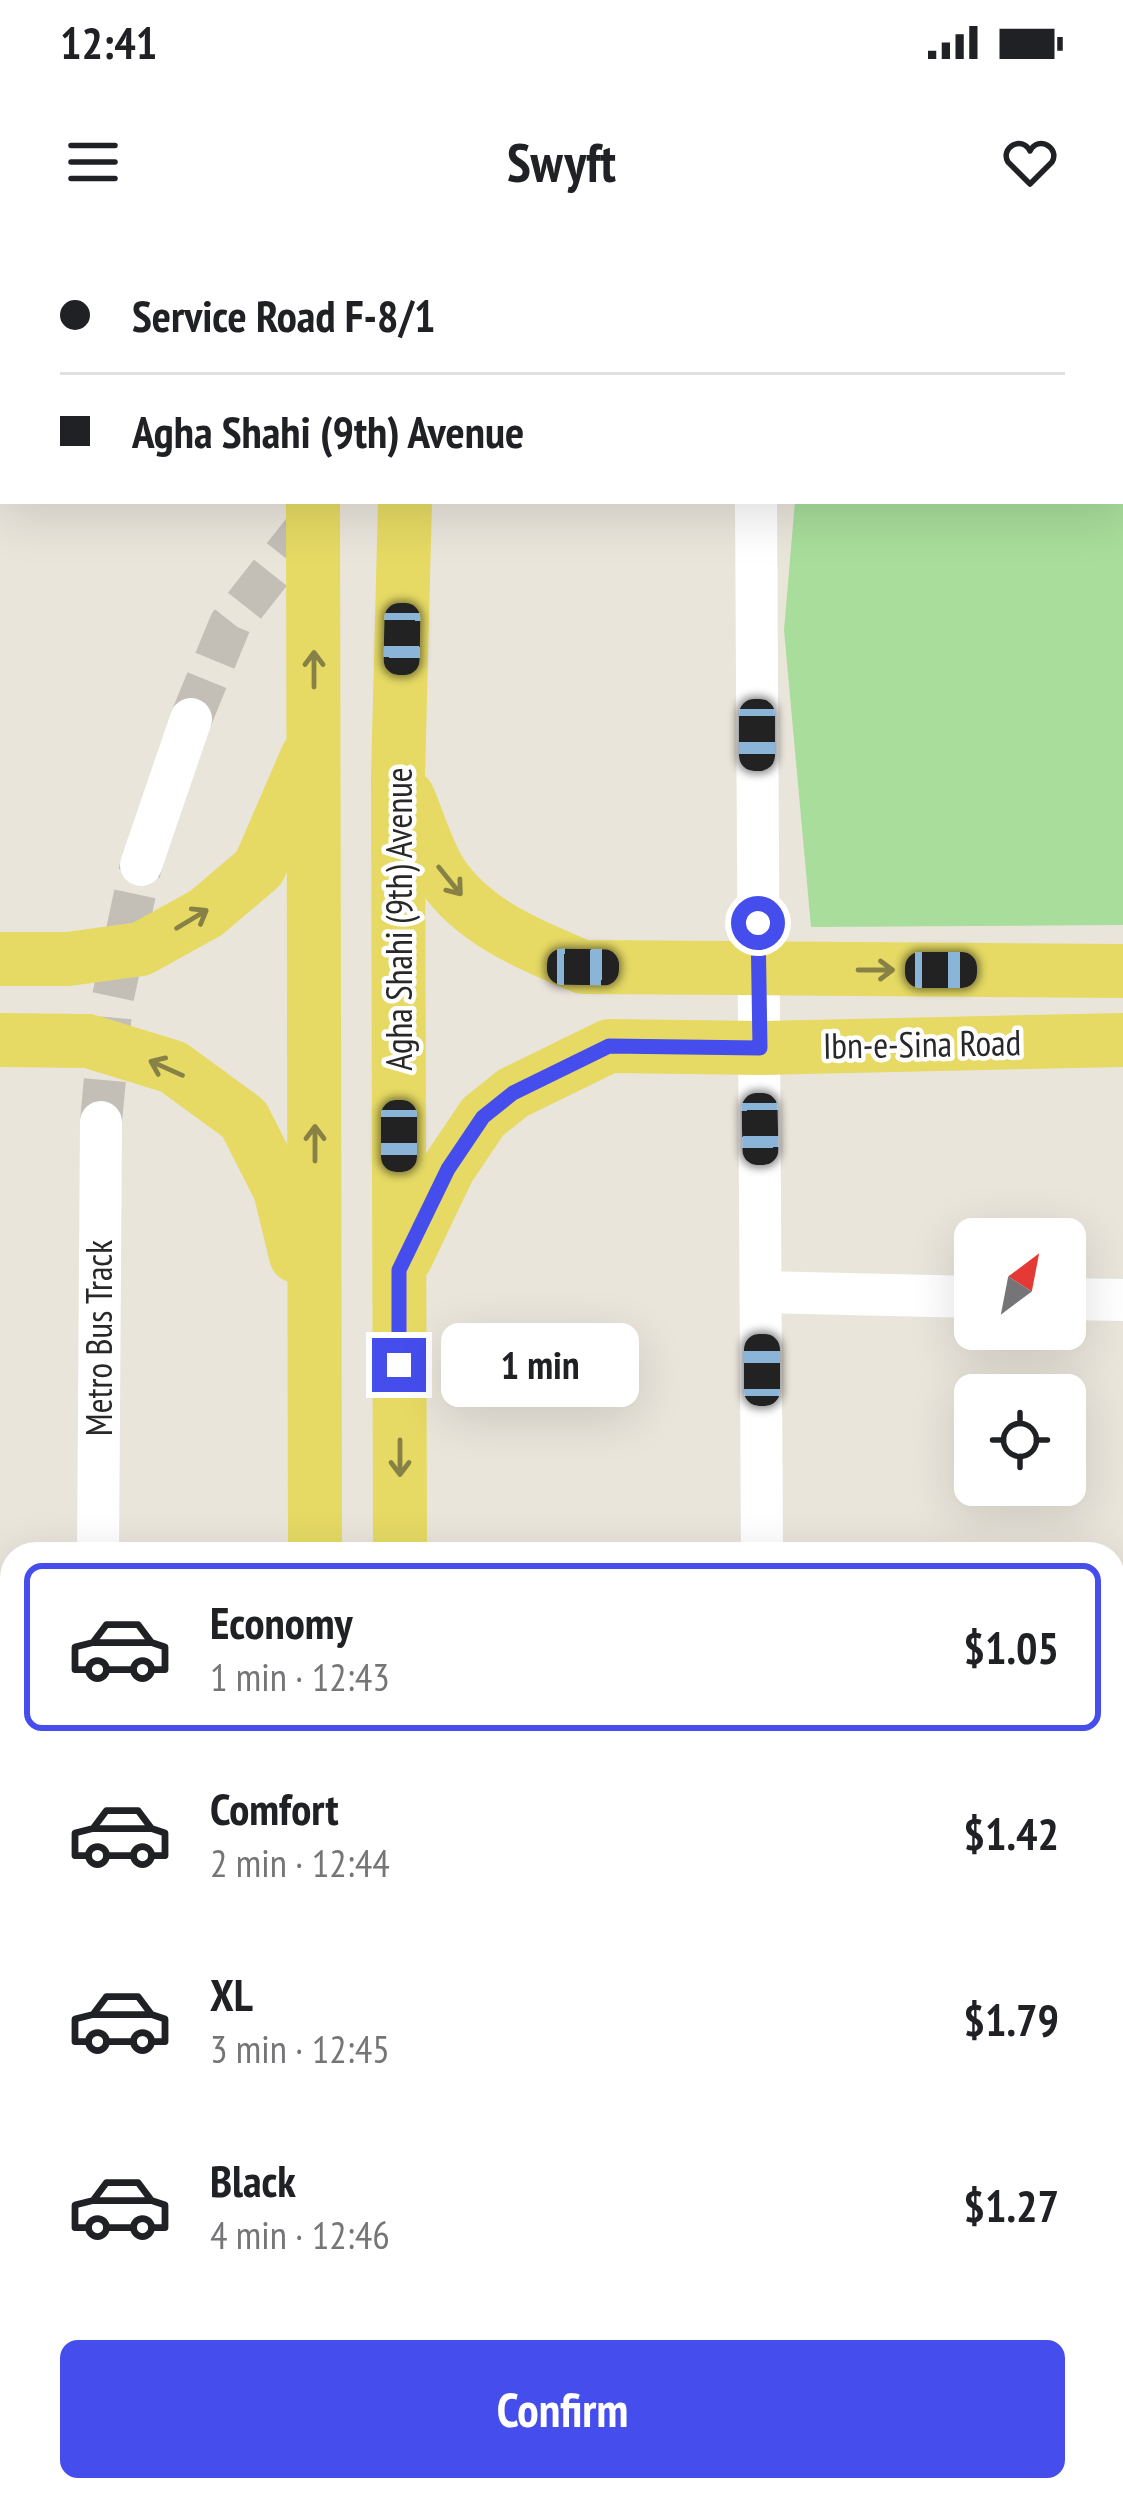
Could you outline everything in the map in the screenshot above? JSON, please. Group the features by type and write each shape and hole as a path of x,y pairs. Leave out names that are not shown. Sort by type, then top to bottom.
{"main road":[{"path":"314,504 315,1542"},
{"name":"Agha Shahi (9th) Avenue","path":"400,1542 398,777 405,504"},
{"path":"0,959 68,959 141,949 206,913 259,868 315,739"},
{"name":"Ibn-e-Sina Road","path":"398,777 442,876 482,915 526,944 583,967 1123,970"},
{"path":"0,1040 88,1041 152,1060 172,1067 244,1119 280,1190 315,1340"},
{"name":"Ibn-e-Sina Road","path":"399,1270 448,1169 483,1117 513,1093 609,1046 760,1048 1123,1040"}],"street":[{"path":"756,504 762,1542"},
{"path":"141,865 191,719"},
{"name":"Metro Bus Track","path":"98,1542 101,1122"},
{"path":"763,1292 954,1297"},
{"path":"1086,1299 1123,1300"}],"green space":[{"path":"795,504 1123,504 1123,925 811,927 784,630"}],"tunnel":[{"path":"191,719 230,624 322,507"},
{"path":"101,1122 112,1002 141,865"}],"route":[{"path":"399,1365 399,1270 448,1169 483,1117 513,1093 609,1046 760,1048 758,923"}]}
